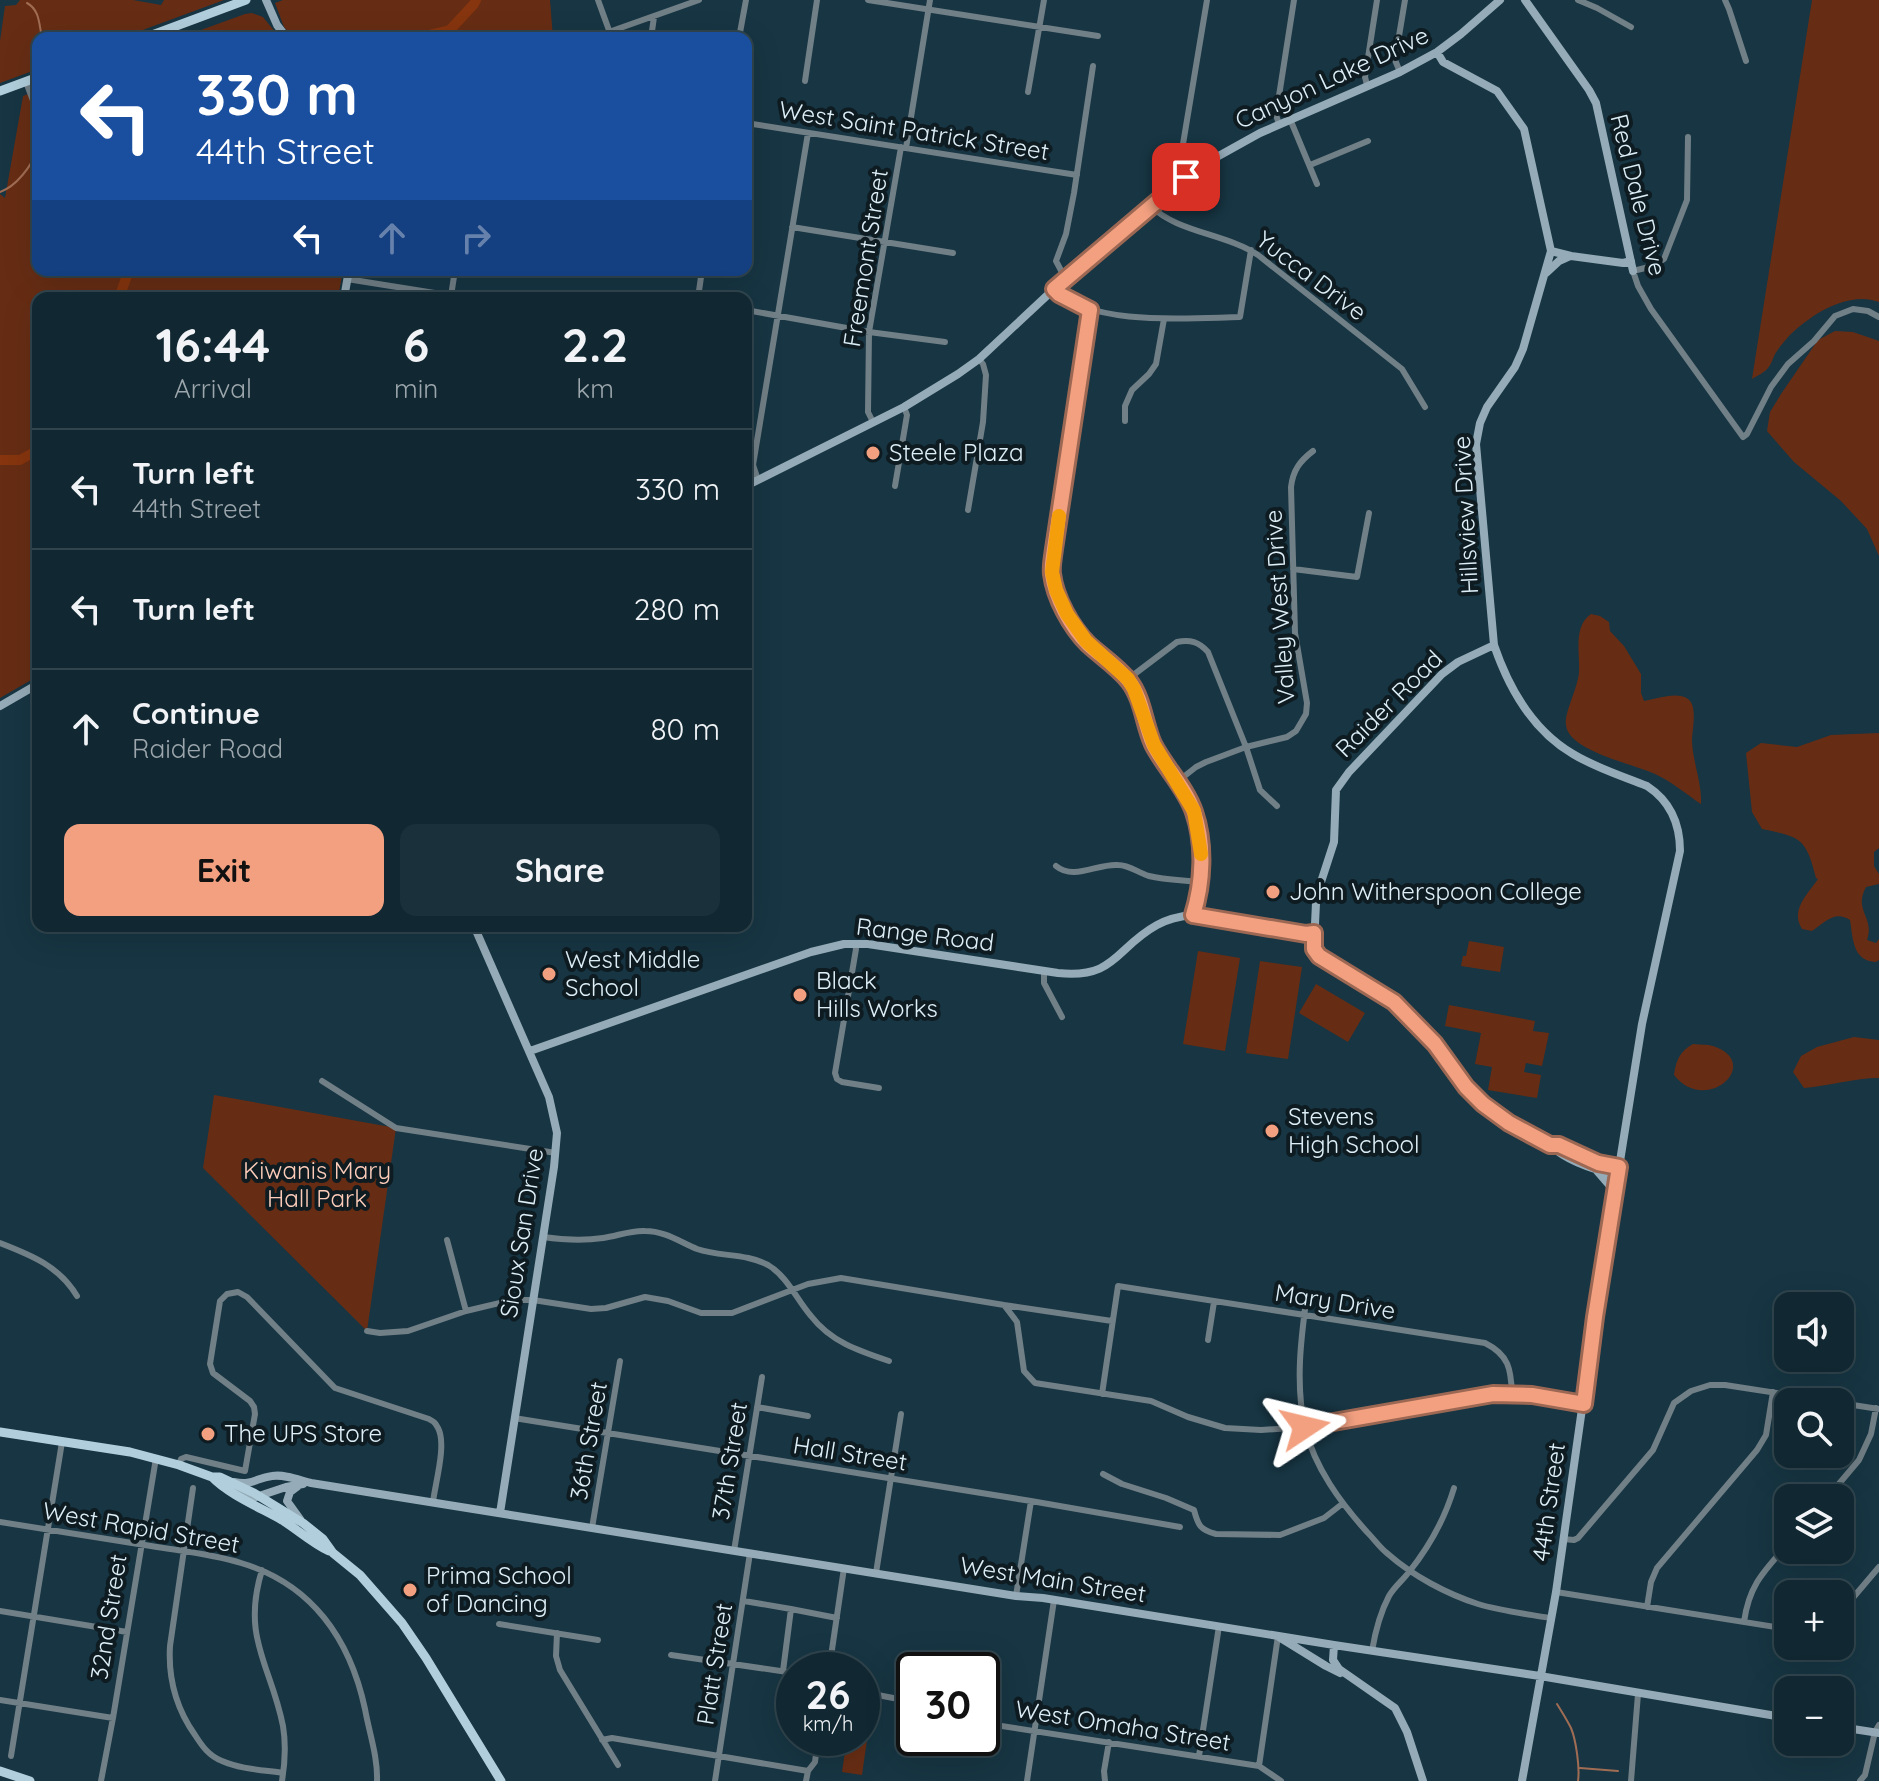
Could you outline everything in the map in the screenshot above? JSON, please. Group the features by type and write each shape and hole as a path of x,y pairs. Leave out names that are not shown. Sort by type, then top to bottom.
{"main road":[{"path":"160,32 246,0"},
{"path":"0,91 32,80"},
{"name":"West Main Street","path":"0,1432 156,1458 215,1480 220,1477 230,1481"},
{"path":"215,1480 333,1553 360,1575 402,1623 426,1658 501,1781"},
{"path":"230,1481 303,1523 323,1539 333,1553"},
{"path":"0,1771 30,1781"}],"street":[{"path":"266,0 282,32"},
{"path":"598,0 610,32"},
{"path":"613,32 699,0"},
{"path":"740,32 746,0"},
{"path":"805,81 817,0"},
{"path":"868,0 1098,36"},
{"name":"Freemont Street","path":"873,422 868,412 869,332 930,0"},
{"path":"1028,92 1044,0"},
{"path":"1186,177 1180,162 1207,0"},
{"path":"1279,124 1276,115 1294,0"},
{"path":"1367,85 1365,77 1377,0"},
{"path":"1400,72 1395,60 1405,0"},
{"name":"Canyon Lake Drive","path":"752,483 904,407 948,381 979,359 1065,278 1186,177 1279,124 1400,72 1437,52 1500,0"},
{"name":"Red Dale Drive","path":"1525,0 1596,103 1638,286 1651,309 1743,437 1771,387 1788,364 1814,341 1835,316 1853,309 1868,311 1879,317"},
{"path":"1578,0 1631,27"},
{"path":"1725,0 1746,61"},
{"path":"652,32 654,17"},
{"name":"Hillsview Drive","path":"1437,52 1443,62 1497,91 1524,129 1551,251 1523,349 1515,367 1487,407 1476,444 1494,645 1516,697 1541,730 1571,753 1647,786 1656,793 1668,806 1676,823 1680,851"},
{"path":"1065,278 1056,261 1066,234 1093,66"},
{"path":"26,82 32,98"},
{"path":"1290,119 1317,184"},
{"name":"West Saint Patrick Street","path":"752,124 1077,175"},
{"path":"758,480 753,465 808,133"},
{"path":"1551,251 1632,266 1653,266 1664,259 1687,200 1688,137"},
{"path":"1310,165 1368,141"},
{"name":"Yucca Drive","path":"1151,206 1166,218 1251,250 1402,369 1425,407"},
{"path":"792,227 953,253"},
{"path":"1054,289 1090,310 1140,318 1240,317 1251,250"},
{"path":"1541,284 1552,266 1571,256"},
{"path":"357,276 432,292"},
{"path":"1090,310 1052,572 1056,590 1075,627 1128,679 1139,700 1154,745 1194,811 1200,842 1200,882 1193,915"},
{"path":"752,311 945,342"},
{"path":"1125,421 1125,406 1132,390 1156,364 1164,319"},
{"path":"968,510 983,422 986,375 979,359"},
{"path":"895,486 907,415 904,407"},
{"name":"Valley West Drive","path":"1177,782 1206,762 1246,747 1287,737 1296,731 1306,714 1307,703 1295,633 1291,499 1292,477 1301,461 1313,451"},
{"path":"1293,569 1357,577 1369,513"},
{"path":"1128,679 1177,642 1186,640 1202,645 1208,652 1260,790 1277,806"},
{"name":"Raider Road","path":"1314,933 1318,893 1334,842 1336,790 1341,781 1442,674 1458,662 1494,645"},
{"path":"0,706 32,687"},
{"name":"44th Street","path":"1522,1781 1556,1592 1595,1317 1646,1002 1680,851"},
{"path":"1056,866 1072,873 1117,864 1148,875 1200,882"},
{"name":"Range Road","path":"530,1051 832,946 897,947 1077,974 1098,970 1157,925 1183,916 1314,933"},
{"name":"Sioux San Drive","path":"477,932 549,1097 557,1133 500,1513"},
{"path":"1314,933 1314,949 1319,956 1394,1002 1435,1044 1466,1087 1483,1104 1509,1123 1597,1171 1610,1186 1611,1221"},
{"path":"855,944 835,1073 842,1082 879,1088"},
{"path":"1044,971 1044,983 1062,1017"},
{"path":"322,1081 396,1128 556,1153"},
{"path":"1550,1145 1559,1145 1618,1171"},
{"path":"1597,1171 1618,1171"},
{"path":"543,1237 572,1241 645,1230 670,1236 697,1249 764,1263 776,1270 812,1318 832,1337 850,1348 889,1361"},
{"path":"447,1240 466,1311"},
{"path":"0,1243 47,1264 77,1296"},
{"path":"367,1331 408,1331 499,1302 533,1300 591,1309 645,1297 668,1301 701,1313 732,1313 808,1284 841,1278 1112,1321 1102,1394"},
{"name":"Mary Drive","path":"1112,1321 1118,1286 1485,1343 1496,1348 1508,1363 1512,1394"},
{"path":"179,1465 184,1457 245,1471 255,1414 252,1404 216,1376 211,1367 220,1301 227,1294 238,1292 247,1297 335,1388 422,1416 437,1425 441,1446 433,1502"},
{"path":"1307,1294 1300,1342 1300,1391 1305,1427 1314,1454 1342,1504 1386,1553 1410,1571 1450,1593 1480,1605 1550,1618"},
{"path":"1208,1340 1214,1302"},
{"path":"1004,1305 1017,1322 1024,1371 1035,1383 1151,1401 1225,1428 1261,1430 1305,1427 1493,1394 1532,1395 1584,1404"},
{"name":"36th Street","path":"592,1528 620,1361"},
{"name":"37th Street","path":"734,1551 762,1377"},
{"path":"1563,1539 1578,1538 1653,1450 1674,1403 1691,1391 1710,1385 1773,1392 1766,1435 1757,1450 1657,1568 1647,1607"},
{"path":"1839,1484 1859,1460 1871,1434 1877,1408 1854,1404"},
{"path":"757,1407 808,1416"},
{"path":"876,1573 901,1414"},
{"name":"Hall Street","path":"514,1418 1180,1527"},
{"path":"11,1756 62,1442"},
{"name":"32nd Street","path":"101,1781 156,1458"},
{"path":"215,1480 217,1466"},
{"path":"1103,1474 1194,1510 1199,1525 1207,1532 1216,1534 1280,1535 1324,1518 1342,1504"},
{"path":"263,1509 260,1487 279,1475"},
{"name":"West Main Street","path":"230,1481 250,1484 279,1475 306,1484 1540,1676 1774,1716"},
{"name":"West Main Street","path":"215,1480 251,1497 306,1484"},
{"path":"303,1523 287,1501 290,1492 306,1484"},
{"path":"193,1488 170,1655 172,1681 181,1710 200,1742 216,1759 283,1773"},
{"path":"1372,1651 1379,1619 1390,1594 1410,1571 1441,1523 1454,1488"},
{"path":"1016,1596 1031,1501"},
{"name":"West Rapid Street","path":"0,1522 231,1560 262,1570 287,1584 309,1601 340,1638 360,1688 377,1781"},
{"name":"Platt Street","path":"715,1781 750,1553"},
{"path":"1744,1622 1753,1587 1774,1561"},
{"path":"1854,1596 1879,1567"},
{"path":"832,1652 844,1568"},
{"path":"262,1570 255,1603 255,1632 283,1726 282,1781"},
{"path":"1556,1592 1774,1627"},
{"path":"1027,1781 1054,1600"},
{"path":"744,1601 837,1618"},
{"path":"785,1652 791,1609"},
{"path":"0,1611 127,1632"},
{"path":"499,1624 598,1640"},
{"path":"1199,1756 1219,1626"},
{"path":"557,1633 556,1656 560,1670 618,1765"},
{"path":"1281,1781 1259,1766 1278,1636 1395,1708 1407,1732 1423,1781"},
{"path":"1334,1645 1333,1660 1344,1674"},
{"path":"671,1655 776,1670"},
{"path":"1631,1781 1638,1694"},
{"path":"0,1700 113,1718"},
{"name":"West Omaha Street","path":"1000,1725 1259,1766"},
{"path":"1854,1728 1878,1730 1865,1775 1860,1781"},
{"path":"602,1740 612,1738 808,1771"},
{"path":"1105,1781 1109,1742"},
{"path":"806,1781 816,1756"}],"green space":[{"path":"20,0 133,0 161,5 164,0 224,0 137,32 32,32 32,71 0,83 0,41 5,6 16,5"},
{"path":"283,0 550,0 553,32 289,32 275,3"},
{"path":"1812,0 1879,0 1879,302 1855,299 1819,313 1789,336 1768,368 1752,379"},
{"path":"245,14 263,17 275,32 196,32"},
{"path":"32,92 32,276 342,276 339,292 32,292 32,679 0,698 0,194 5,198 23,96"},
{"path":"1835,331 1853,332 1879,341 1879,556 1867,529 1841,501 1794,462 1767,431 1770,412 1781,394 1818,340"},
{"path":"1591,614 1609,622 1610,631 1624,646 1641,674 1644,701 1678,696 1691,702 1694,712 1692,741 1701,804 1661,777 1603,756 1570,734 1566,720 1579,672 1580,633 1585,619"},
{"path":"1879,733 1879,848 1874,852 1874,866 1879,874 1879,884 1866,887 1862,902 1869,932 1867,940 1876,943 1879,939 1879,960 1876,962 1858,954 1850,920 1845,917 1830,918 1812,931 1802,929 1799,909 1818,879 1805,847 1794,837 1762,829 1752,812 1746,753 1761,743 1797,747 1831,735"},
{"path":"1469,941 1504,947 1500,972 1461,966"},
{"path":"1198,951 1240,958 1225,1051 1183,1044"},
{"path":"1260,961 1302,967 1288,1059 1246,1053"},
{"path":"1316,984 1365,1013 1348,1042 1299,1013"},
{"name":"Stevens High School","path":"1449,1005 1535,1021 1533,1031 1549,1033 1542,1066 1526,1063 1524,1072 1541,1075 1537,1098 1488,1090 1492,1067 1475,1064 1481,1033 1445,1026"},
{"path":"1854,1037 1879,1040 1879,1078 1804,1088 1793,1072 1801,1056 1817,1047"},
{"path":"1693,1044 1713,1046 1727,1054 1733,1063 1732,1073 1725,1082 1701,1090 1687,1086 1674,1075 1679,1056"},
{"name":"Kiwanis Mary Hall Park","path":"214,1095 396,1128 367,1331 203,1168"},
{"path":"844,1756 865,1756 862,1775 842,1772"}],"waterway":[{"path":"442,32 450,30 476,0"},
{"path":"27,3 37,14 41,32"},
{"path":"0,192 23,175 32,162"},
{"path":"121,292 127,276"},
{"path":"0,460 20,460 32,453"},
{"path":"1557,1704 1573,1733 1578,1781"},
{"path":"1580,1768 1618,1771"}],"slow traffic":[{"path":"1059,516 1052,572 1056,590 1067,614 1086,641 1128,679 1134,689 1154,745 1194,811 1201,854"}],"place":[{"name":"Steele Plaza","path":"873,453"},
{"name":"John Witherspoon College","path":"1273,892"},
{"name":"West Middle School","path":"549,974"},
{"name":"Black Hills Works","path":"800,995"},
{"name":"Stevens High School","path":"1272,1131"},
{"name":"The UPS Store","path":"208,1434"},
{"name":"Prima School of Dancing","path":"410,1590"}],"route":[{"path":"1186,177 1054,289 1090,310 1052,572 1056,590 1075,627 1128,679 1134,689 1154,745 1194,811 1201,865 1193,915 1314,933 1314,949 1319,956 1394,1002 1421,1027 1475,1096 1495,1114 1550,1145 1559,1145 1598,1163 1619,1167 1584,1404 1532,1395 1493,1394 1305,1427"}]}
